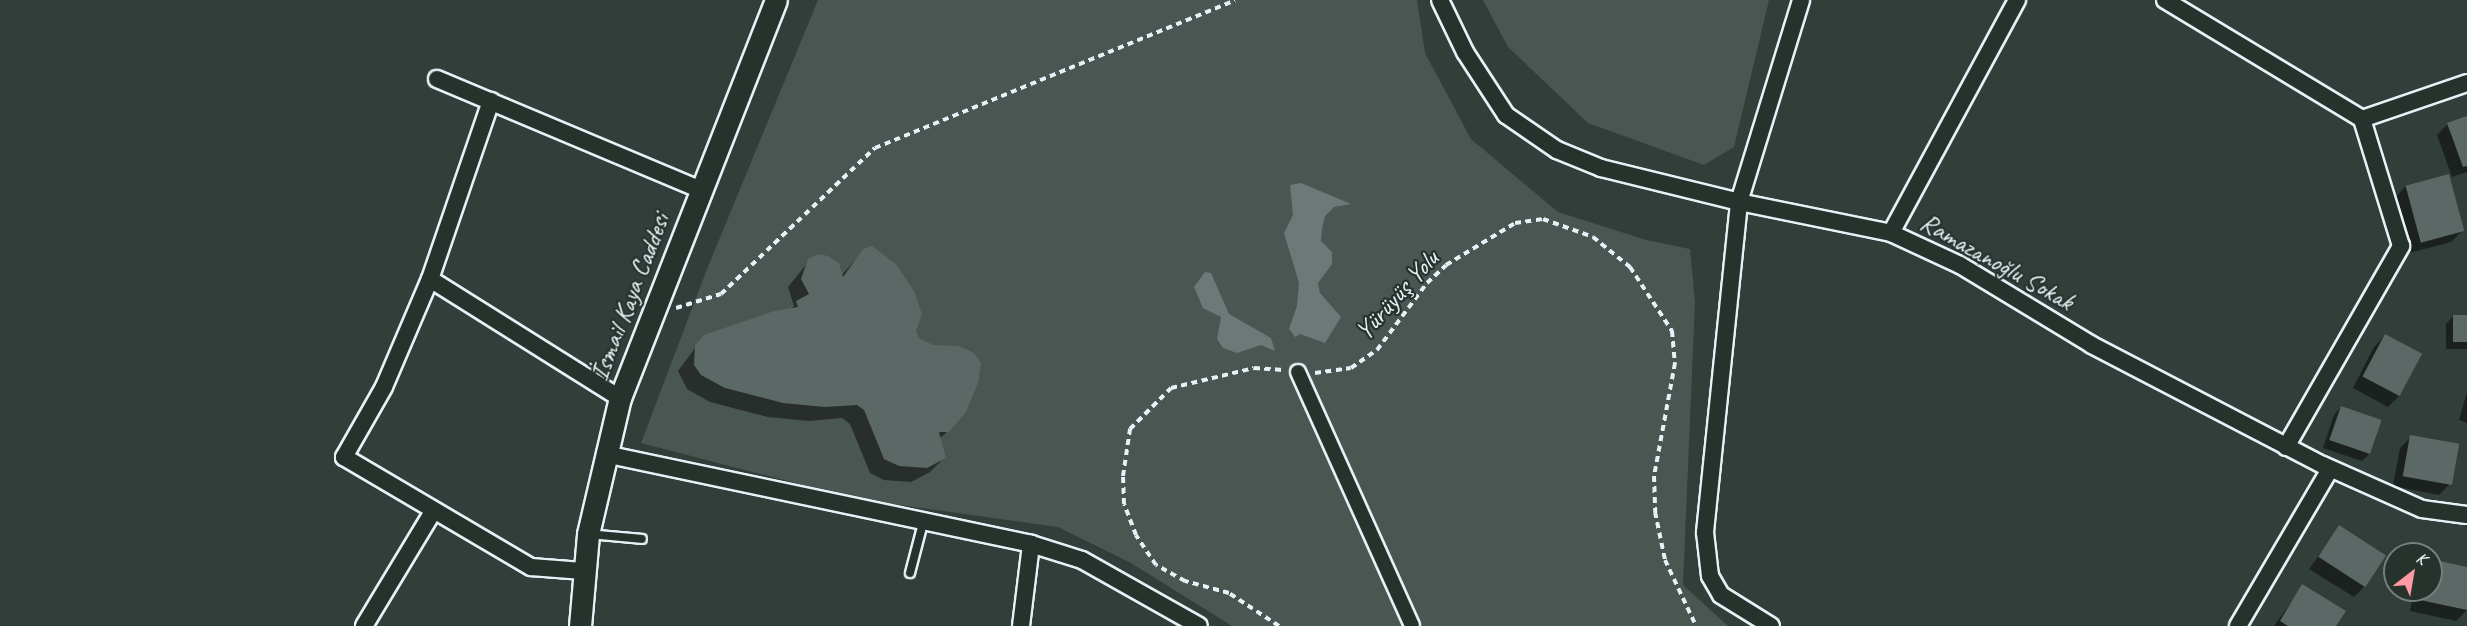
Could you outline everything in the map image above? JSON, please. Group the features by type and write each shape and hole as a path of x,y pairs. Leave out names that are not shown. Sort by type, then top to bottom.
{"street":[{"name":"İsmail Kaya Caddesi","path":"580,626 588,534 620,398 776,0"},
{"name":"Ramazanoğlu Sokak","path":"1440,0 1465,52 1506,115 1557,150 1600,168 1739,202 1891,233 1960,265 2092,345 2330,469 2422,509 2467,515"},
{"path":"1771,626 1721,595 1710,576 1705,532 1739,202 1801,0"},
{"path":"1891,233 2018,0"},
{"path":"2165,0 2362,119 2401,246 2286,447"},
{"path":"437,79 700,190"},
{"path":"2362,119 2467,83"},
{"path":"491,101 430,279 384,387 344,457 531,567 583,572"},
{"path":"430,279 620,398"},
{"path":"1298,372 1412,626"},
{"path":"605,454 1031,544 1082,560 1199,626"},
{"path":"2238,626 2330,469"},
{"path":"364,626 434,510"},
{"path":"1021,626 1031,544"},
{"path":"376,607 377,626"}],"lane":[{"path":"910,573 923,523"},
{"path":"588,534 642,539"}],"path":[{"path":"650,317 720,294 875,148 1235,0"},
{"name":"Yürüyüş Yolu","path":"1279,626 1228,593 1185,581 1156,565 1136,535 1124,504 1125,452 1130,429 1172,388 1254,368 1322,374 1351,368 1377,350 1427,283 1446,265 1515,223 1543,219 1593,237 1630,267 1672,331 1676,363 1654,476 1655,512 1665,560 1696,626"}],"shaded area":[{"path":"818,0 1417,0 1425,53 1471,139 1558,212 1646,240 1690,249 1695,302 1683,585 1728,626 1232,626 1131,563 1058,527 857,499 641,443 707,269"},
{"path":"1483,0 1769,0 1734,147 1704,165 1588,123 1508,47"},
{"path":"1301,183 1351,204 1334,207 1325,216 1322,229 1321,241 1332,252 1332,264 1318,283 1320,293 1341,317 1325,343 1300,334 1295,337 1289,329 1297,306 1299,283 1284,233 1293,215 1290,185"},
{"path":"1205,272 1211,273 1229,314 1271,338 1275,351 1261,345 1237,353 1223,348 1217,339 1221,317 1203,308 1194,287"}],"building":[{"path":"2467,116 2467,166 2463,167 2447,123"},
{"path":"2449,174 2464,231 2421,243 2406,186"},
{"path":"872,246 896,264 914,291 922,314 916,331 919,338 933,345 959,346 974,353 981,363 978,383 966,412 949,432 939,432 946,458 927,468 899,466 884,459 864,410 857,405 825,407 783,403 725,388 701,375 694,365 695,345 704,335 774,311 798,307 796,301 809,294 801,279 808,259 818,254 828,256 839,263 843,277 863,249"},
{"path":"2453,315 2467,315 2467,342 2453,342"},
{"path":"2385,334 2422,354 2400,396 2362,376"},
{"path":"2341,406 2382,420 2370,454 2329,440"},
{"path":"2410,435 2459,444 2452,485 2403,476"},
{"path":"2339,525 2383,554 2383,560 2365,587 2318,557"},
{"path":"2443,562 2467,567 2467,610 2429,602 2443,602"},
{"path":"2302,584 2346,611 2336,626 2288,626 2280,621"}]}
